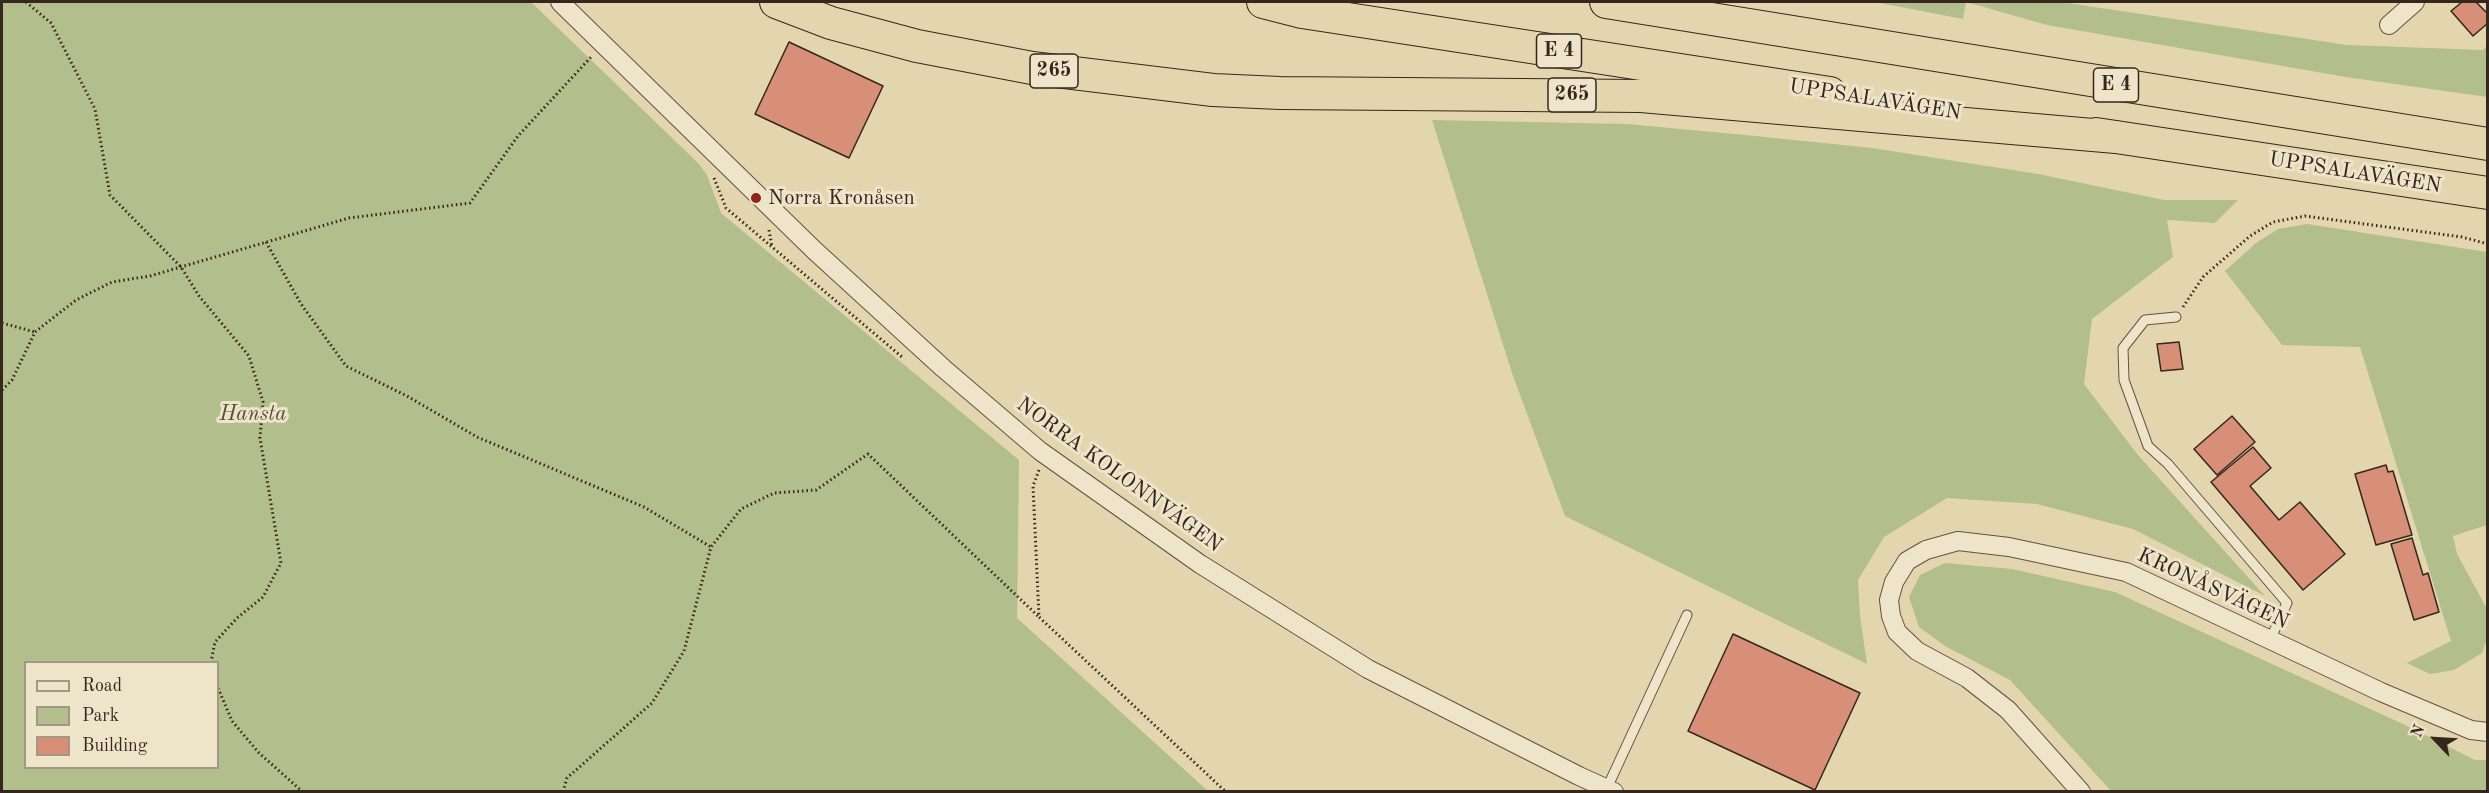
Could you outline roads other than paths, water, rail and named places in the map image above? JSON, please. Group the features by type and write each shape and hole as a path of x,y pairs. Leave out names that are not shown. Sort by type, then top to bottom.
{"highway":[{"name":"265","path":"776,2 831,23 916,46 1032,68 1213,90 1281,93 1641,96 2116,137"},
{"name":"UPPSALAVÄGEN","path":"1263,2 1302,12 2487,193"},
{"name":"E 4","path":"1606,2 2487,144"}],"street":[{"name":"NORRA KOLONNVÄGEN","path":"560,2 814,250 943,368 1040,451 1200,564 1368,669 1579,777 1611,790"},
{"path":"2389,25 2415,2"},
{"name":"KRONÅSVÄGEN","path":"2081,792 2008,710 1967,678 1917,651 1897,632 1891,616 1889,600 1894,582 1907,561 1926,549 1958,541 2009,547 2126,572 2391,696 2471,730 2487,732"}],"lane":[{"path":"2176,317 2145,320 2123,348 2124,380 2148,446 2168,464 2287,603 2270,640"},
{"path":"1611,790 1687,615"}],"place":[{"name":"Norra Kronåsen","path":"756,198"}],"park label":[{"name":"Hansta","path":"253,414"}]}
